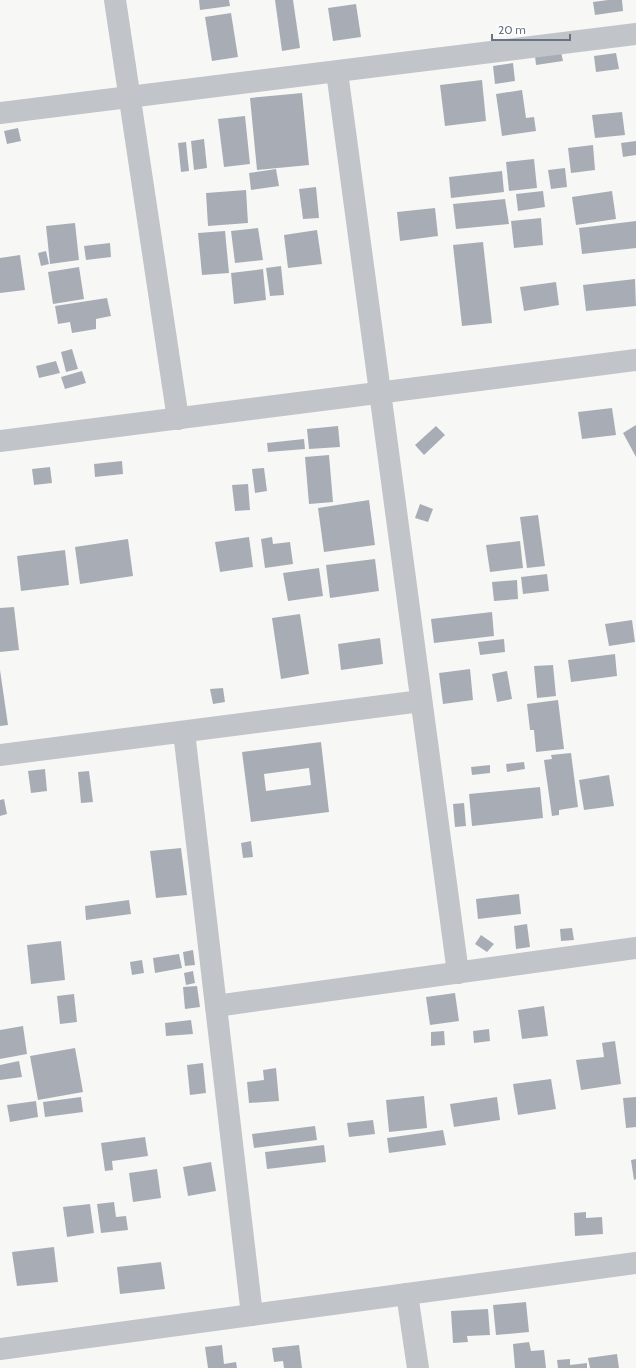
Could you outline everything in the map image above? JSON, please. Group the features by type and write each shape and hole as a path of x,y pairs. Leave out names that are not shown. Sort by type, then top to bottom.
{"street":[{"path":"115,0 178,419"},
{"path":"0,113 636,34"},
{"path":"337,72 458,973"},
{"path":"0,441 636,360"},
{"path":"0,755 421,701"},
{"path":"184,732 252,1315"},
{"path":"216,1006 636,948"},
{"path":"0,1349 636,1263"},
{"path":"407,1294 418,1368"}],"building":[{"path":"199,0 229,0 230,6 200,10"},
{"path":"275,0 293,0 300,48 282,51"},
{"path":"622,0 623,11 595,15 593,2"},
{"path":"356,4 361,37 333,41 328,8"},
{"path":"231,13 238,57 212,61 205,17"},
{"path":"561,52 563,61 536,65 535,56"},
{"path":"616,53 619,69 596,72 594,56"},
{"path":"513,63 515,81 495,84 493,66"},
{"path":"482,80 486,121 445,126 440,85"},
{"path":"522,90 526,118 534,117 536,131 502,136 496,94"},
{"path":"302,93 309,165 257,170 250,98"},
{"path":"622,112 625,135 595,138 592,115"},
{"path":"245,116 250,164 224,167 218,119"},
{"path":"18,128 21,141 7,144 4,131"},
{"path":"204,139 207,168 194,170 191,141"},
{"path":"636,141 636,155 623,157 621,143"},
{"path":"186,142 189,171 181,172 178,143"},
{"path":"593,145 595,170 571,173 568,148"},
{"path":"534,159 537,188 509,191 506,162"},
{"path":"565,168 567,187 551,189 548,170"},
{"path":"276,169 279,186 251,190 249,173"},
{"path":"502,171 504,192 451,198 449,177"},
{"path":"316,187 319,218 303,219 299,189"},
{"path":"246,190 248,223 208,226 206,193"},
{"path":"543,191 545,207 518,211 516,194"},
{"path":"612,191 616,219 576,225 572,197"},
{"path":"505,199 509,224 456,229 453,204"},
{"path":"435,208 438,236 400,241 397,212"},
{"path":"541,218 543,245 514,248 511,221"},
{"path":"636,221 636,248 582,254 579,228"},
{"path":"75,223 79,260 50,264 46,226"},
{"path":"258,228 263,260 235,263 231,231"},
{"path":"317,230 322,264 288,268 284,235"},
{"path":"225,231 229,273 202,275 198,233"},
{"path":"483,242 492,323 462,326 453,245"},
{"path":"110,243 111,257 86,260 84,246"},
{"path":"46,251 49,264 41,266 38,253"},
{"path":"20,255 25,290 0,293 0,258"},
{"path":"281,266 284,295 270,296 266,268"},
{"path":"79,267 84,299 53,304 48,272"},
{"path":"263,269 266,300 234,304 231,273"},
{"path":"635,279 636,306 586,311 583,285"},
{"path":"556,282 559,305 524,311 520,287"},
{"path":"107,298 111,316 96,319 96,329 72,333 70,322 58,324 55,306"},
{"path":"72,349 78,369 66,372 61,352"},
{"path":"56,361 60,373 39,378 36,366"},
{"path":"82,371 86,383 65,389 61,377"},
{"path":"612,408 616,435 582,439 578,412"},
{"path":"636,425 636,457 623,433"},
{"path":"338,426 340,447 309,449 307,429"},
{"path":"436,426 445,435 424,455 415,445"},
{"path":"304,439 305,449 268,452 267,443"},
{"path":"329,455 333,502 309,504 305,457"},
{"path":"122,461 123,474 95,477 94,464"},
{"path":"50,467 52,483 34,485 32,469"},
{"path":"264,468 267,491 255,493 252,469"},
{"path":"248,484 250,510 235,511 232,485"},
{"path":"369,500 375,545 324,552 318,508"},
{"path":"420,504 433,509 428,522 415,518"},
{"path":"538,515 545,566 527,568 520,517"},
{"path":"249,537 253,567 220,572 215,542"},
{"path":"272,537 273,544 290,542 293,564 265,568 261,539"},
{"path":"128,539 133,576 80,584 75,547"},
{"path":"520,541 523,568 490,572 486,545"},
{"path":"65,550 69,585 21,591 17,556"},
{"path":"375,559 379,591 330,598 326,565"},
{"path":"319,568 323,596 288,601 283,573"},
{"path":"547,574 549,591 523,594 521,577"},
{"path":"517,580 518,599 494,601 492,582"},
{"path":"14,607 19,650 0,652 0,608"},
{"path":"492,612 494,636 434,643 431,619"},
{"path":"300,614 309,674 281,679 272,618"},
{"path":"632,620 635,642 609,646 605,624"},
{"path":"380,638 383,664 341,670 338,644"},
{"path":"504,639 505,652 480,655 478,642"},
{"path":"615,654 617,676 571,682 568,660"},
{"path":"553,665 556,696 537,698 534,666"},
{"path":"470,669 473,700 443,704 439,673"},
{"path":"0,670 8,725 0,726"},
{"path":"507,671 512,699 497,702 492,674"},
{"path":"223,688 225,702 213,704 210,689"},
{"path":"558,700 564,749 536,752 534,730 530,730 527,704"},
{"path":"321,742 329,812 251,822 242,752","holes":["309,768 311,785 266,791 264,774"]},
{"path":"571,753 578,807 559,810 559,815 552,816 544,760 552,759 551,755"},
{"path":"524,762 525,769 507,772 506,764"},
{"path":"490,765 490,773 472,775 471,767"},
{"path":"45,769 47,791 31,793 28,771"},
{"path":"89,771 93,802 81,803 78,772"},
{"path":"609,775 614,806 584,810 579,780"},
{"path":"540,787 543,818 472,826 469,794"},
{"path":"4,799 7,814 0,816 0,800"},
{"path":"464,803 466,826 455,827 453,804"},
{"path":"251,841 253,857 243,858 241,843"},
{"path":"181,848 187,895 156,898 150,851"},
{"path":"519,894 521,914 478,919 476,899"},
{"path":"129,900 131,914 86,920 85,906"},
{"path":"527,924 530,947 516,949 514,926"},
{"path":"572,928 574,940 561,941 560,929"},
{"path":"481,935 494,944 487,952 475,944"},
{"path":"61,941 65,980 31,984 27,945"},
{"path":"193,950 195,965 185,966 183,952"},
{"path":"179,954 182,968 155,973 153,958"},
{"path":"142,960 144,973 132,975 130,962"},
{"path":"193,971 195,983 186,985 184,973"},
{"path":"197,986 200,1007 185,1009 183,987"},
{"path":"455,993 459,1021 430,1025 426,997"},
{"path":"74,994 77,1022 60,1024 57,996"},
{"path":"544,1006 548,1036 522,1039 518,1010"},
{"path":"191,1020 193,1034 166,1036 165,1023"},
{"path":"23,1026 27,1054 0,1059 0,1030"},
{"path":"489,1029 490,1041 474,1043 473,1031"},
{"path":"444,1031 445,1045 431,1046 431,1032"},
{"path":"615,1041 621,1084 581,1090 576,1060 604,1057 602,1043"},
{"path":"75,1048 83,1092 38,1100 30,1056"},
{"path":"19,1061 22,1077 0,1080 0,1065"},
{"path":"203,1063 206,1093 190,1095 187,1065"},
{"path":"276,1068 279,1101 249,1103 247,1082 264,1080 263,1070"},
{"path":"551,1079 556,1109 518,1115 513,1084"},
{"path":"424,1096 427,1128 389,1132 386,1100"},
{"path":"81,1097 83,1112 45,1117 43,1102"},
{"path":"497,1097 500,1120 454,1127 450,1104"},
{"path":"636,1097 636,1127 626,1128 623,1098"},
{"path":"36,1101 38,1117 10,1122 7,1105"},
{"path":"373,1120 375,1134 349,1137 347,1123"},
{"path":"315,1126 317,1140 254,1148 252,1134"},
{"path":"443,1130 446,1145 389,1153 387,1138"},
{"path":"145,1137 148,1156 112,1161 113,1170 105,1171 101,1143"},
{"path":"324,1145 326,1162 267,1169 265,1152"},
{"path":"636,1159 636,1179 634,1180 631,1160"},
{"path":"211,1162 216,1191 188,1196 183,1167"},
{"path":"157,1169 161,1198 133,1202 129,1173"},
{"path":"114,1202 116,1217 126,1216 128,1230 101,1233 97,1204"},
{"path":"90,1204 94,1233 67,1237 63,1207"},
{"path":"586,1212 586,1218 602,1217 603,1234 575,1236 574,1213"},
{"path":"54,1247 58,1282 17,1286 12,1252"},
{"path":"161,1262 165,1289 120,1294 117,1267"},
{"path":"526,1302 529,1332 496,1335 493,1305"},
{"path":"488,1309 490,1335 467,1336 468,1342 453,1343 451,1311"},
{"path":"529,1342 531,1351 544,1350 546,1368 515,1368 513,1344"},
{"path":"222,1345 224,1364 236,1362 237,1368 208,1368 205,1347"},
{"path":"299,1345 302,1368 284,1368 283,1361 274,1362 272,1348"},
{"path":"617,1354 619,1368 590,1368 588,1358"},
{"path":"570,1359 570,1365 587,1363 587,1368 558,1368 557,1360"}]}
